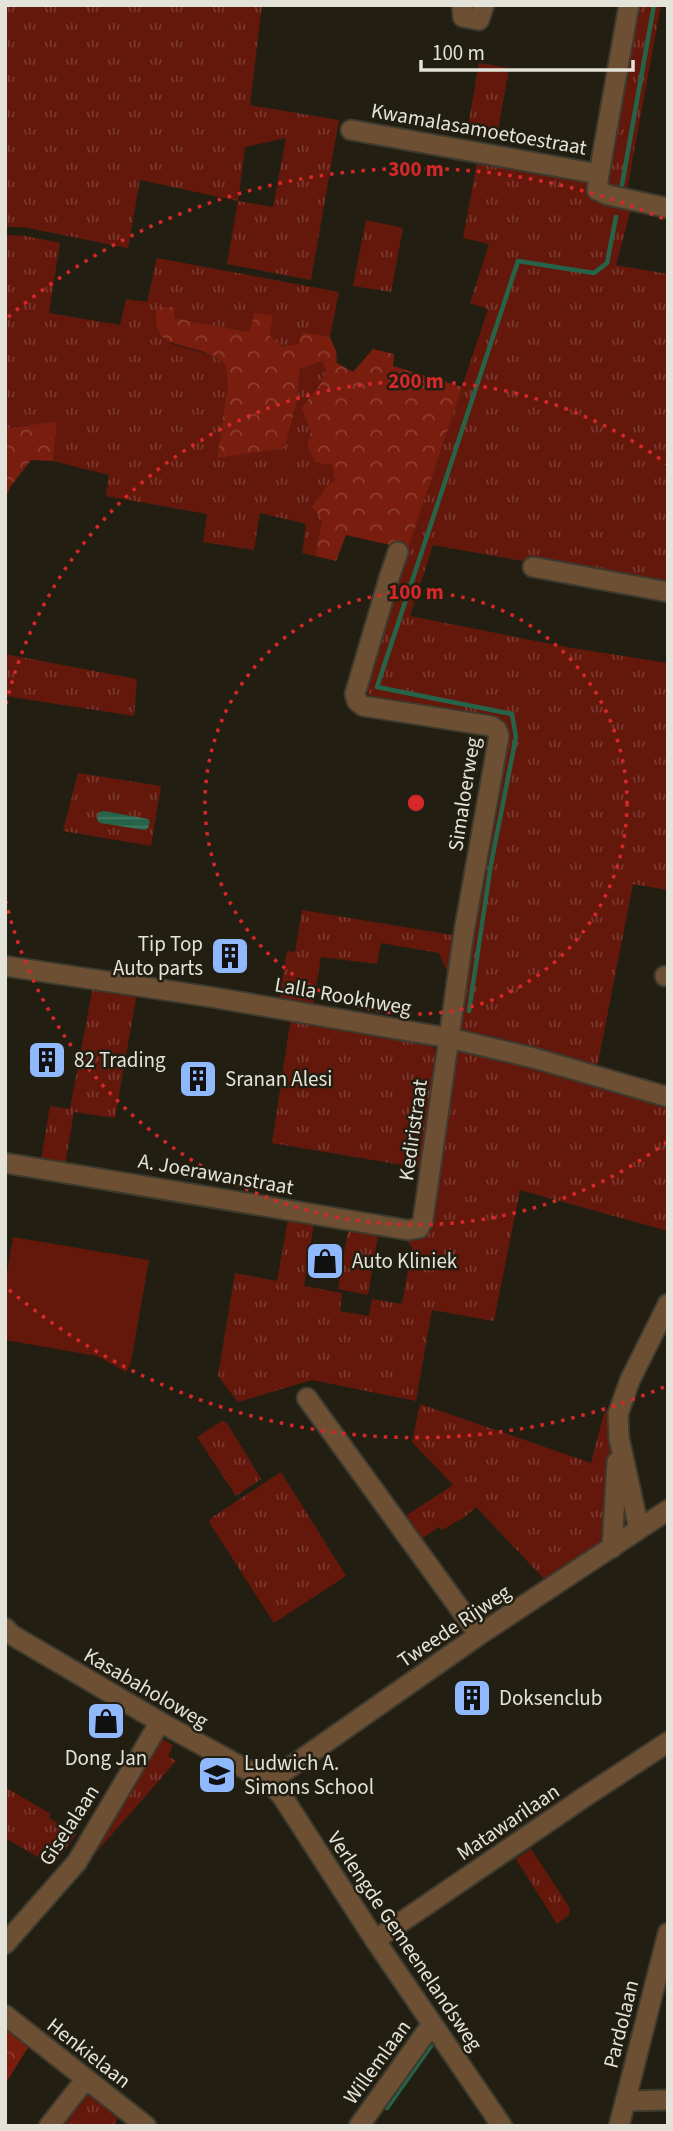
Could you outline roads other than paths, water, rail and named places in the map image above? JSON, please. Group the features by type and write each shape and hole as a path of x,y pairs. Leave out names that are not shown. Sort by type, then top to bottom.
{"street":[{"path":"462,5 463,17 479,20 484,5"},
{"path":"598,182 629,5"},
{"name":"Kwamalasamoetoestraat","path":"351,130 598,182 608,195 668,208"},
{"name":"Simaloerweg","path":"398,552 355,694 357,701 363,706 491,726 497,730 499,736 464,932 449,1038"},
{"path":"533,567 668,592"},
{"name":"Lalla Rookhweg","path":"5,966 211,997 449,1038 534,1058 668,1097"},
{"name":"Kediristraat","path":"419,1228 423,1220 449,1038"},
{"name":"A. Joerawanstraat","path":"5,1163 408,1230 419,1228"},
{"path":"612,1548 618,1414 622,1399 668,1304"},
{"path":"307,1398 479,1635"},
{"path":"619,1438 639,1528"},
{"name":"Tweede Rijweg","path":"269,1782 479,1635 668,1510"},
{"name":"Kasabaholoweg","path":"5,1628 53,1661 269,1782"},
{"name":"Giselalaan","path":"5,1944 77,1862 160,1722"},
{"name":"Matawarilaan","path":"375,1940 668,1742"},
{"name":"Verlengde Gemeenelandsweg","path":"269,1782 282,1796 375,1940 502,2126"},
{"name":"Pardolaan","path":"619,2126 668,1933"},
{"name":"Henkielaan","path":"5,2015 146,2126"},
{"name":"Willemlaan","path":"359,2126 432,2024"},
{"path":"49,2126 85,2080"},
{"path":"625,2101 668,2100"}],"waterway":[{"path":"621,190 654,5"},
{"path":"469,1011 491,864 516,737 512,714 377,687 518,261 594,273 607,263 616,217"},
{"path":"387,2108 431,2046"}],"place":[{"name":"Tip Top Auto parts","path":"230,956"},
{"name":"82 Trading","path":"47,1060"},
{"name":"Sranan Alesi","path":"198,1079"},
{"name":"Auto Kliniek","path":"325,1261"},
{"name":"Doksenclub","path":"472,1698"},
{"name":"Dong Jan","path":"106,1721"},
{"name":"Ludwich A. Simons School","path":"217,1775"}]}
